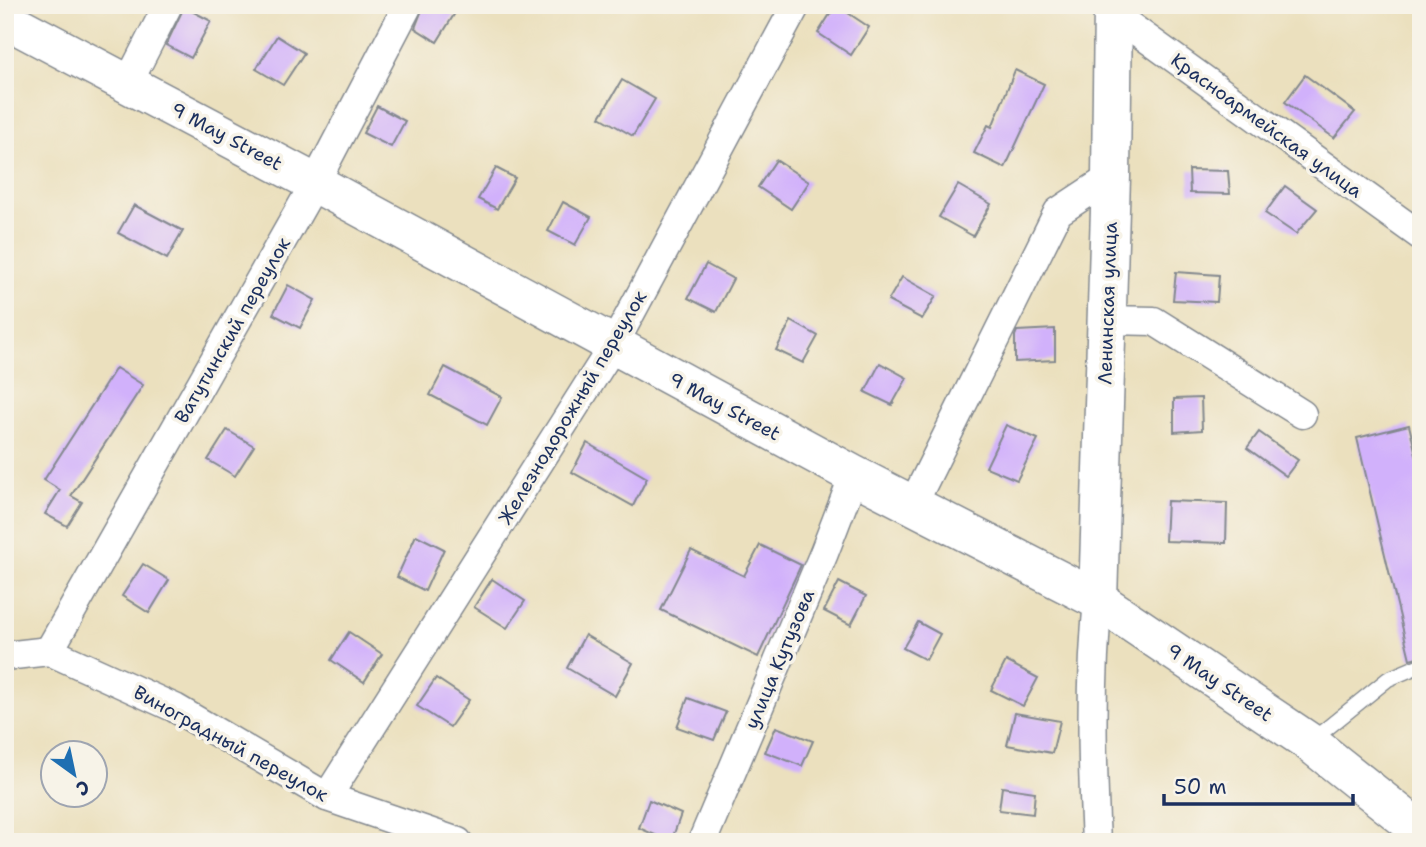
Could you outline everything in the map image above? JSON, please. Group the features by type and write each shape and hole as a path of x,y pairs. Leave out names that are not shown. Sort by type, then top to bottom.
{"main road":[{"name":"Ленинская улица","path":"1098,600 1111,177 1113,10"},
{"name":"9 May Street","path":"5,19 315,183 912,506 1098,600 1309,742 1421,831"}],"street":[{"path":"128,83 168,5"},
{"name":"Ватутинский переулок","path":"49,651 315,183 408,5"},
{"name":"Железнодорожный переулок","path":"327,797 613,346 796,5"},
{"name":"Красноармейская улица","path":"1113,10 1421,236"},
{"path":"912,506 1058,212 1111,177"},
{"path":"1107,320 1154,321 1303,414"},
{"name":"улица Кутузова","path":"702,842 824,553 854,475"},
{"path":"1096,842 1093,657 1098,600"},
{"path":"5,656 49,651"},
{"name":"Виноградный переулок","path":"49,651 176,708 327,797 458,842"}],"lane":[{"path":"1309,742 1388,679 1421,665"}],"building":[{"path":"424,5 460,5 437,42 415,28"},
{"path":"836,5 869,27 851,55 818,33"},
{"path":"184,7 211,21 191,58 166,45"},
{"path":"277,36 304,53 283,85 256,69"},
{"path":"1015,70 1044,84 1005,168 974,153 988,125 992,127"},
{"path":"1305,75 1355,112 1334,138 1285,102"},
{"path":"622,80 655,99 633,136 600,117"},
{"path":"377,106 405,121 391,147 363,133"},
{"path":"776,160 809,182 791,209 758,187"},
{"path":"496,168 515,178 497,209 478,199"},
{"path":"1189,170 1228,171 1230,194 1190,193"},
{"path":"958,185 991,204 973,236 939,217"},
{"path":"1285,186 1317,209 1296,234 1265,213"},
{"path":"563,202 591,217 575,245 548,231"},
{"path":"134,205 183,231 167,259 118,233"},
{"path":"706,264 733,279 716,312 688,298"},
{"path":"1176,272 1219,275 1217,302 1173,300"},
{"path":"902,277 936,296 922,319 888,301"},
{"path":"288,285 315,300 300,328 273,314"},
{"path":"791,321 818,336 803,363 776,350"},
{"path":"1055,329 1055,360 1015,362 1017,331"},
{"path":"880,363 907,378 892,405 865,392"},
{"path":"445,367 502,397 487,425 430,395"},
{"path":"116,368 143,385 71,496 82,502 67,526 45,514 60,490 44,480"},
{"path":"1201,398 1202,430 1174,432 1174,399"},
{"path":"1006,425 1038,439 1017,480 986,467"},
{"path":"1409,425 1421,475 1421,656 1410,659 1357,438"},
{"path":"227,430 254,446 235,476 208,460"},
{"path":"1259,432 1298,460 1286,476 1247,448"},
{"path":"587,443 647,478 633,506 572,472"},
{"path":"1167,501 1227,503 1226,543 1165,541"},
{"path":"416,535 444,549 425,591 397,577"},
{"path":"760,545 801,565 758,657 661,610 691,550 744,576"},
{"path":"143,564 169,580 149,613 122,596"},
{"path":"492,579 525,601 507,628 474,607"},
{"path":"839,582 866,596 851,625 824,611"},
{"path":"918,622 940,634 926,660 903,648"},
{"path":"349,632 382,654 364,682 331,660"},
{"path":"585,635 633,663 615,696 567,668"},
{"path":"1006,661 1038,678 1023,706 991,690"},
{"path":"436,678 469,700 450,727 417,706"},
{"path":"688,698 726,712 714,740 677,727"},
{"path":"1015,713 1060,721 1052,753 1007,745"},
{"path":"776,727 813,741 802,766 765,752"},
{"path":"1002,787 1035,792 1033,814 999,810"},
{"path":"649,800 681,814 671,842 639,828"}]}
